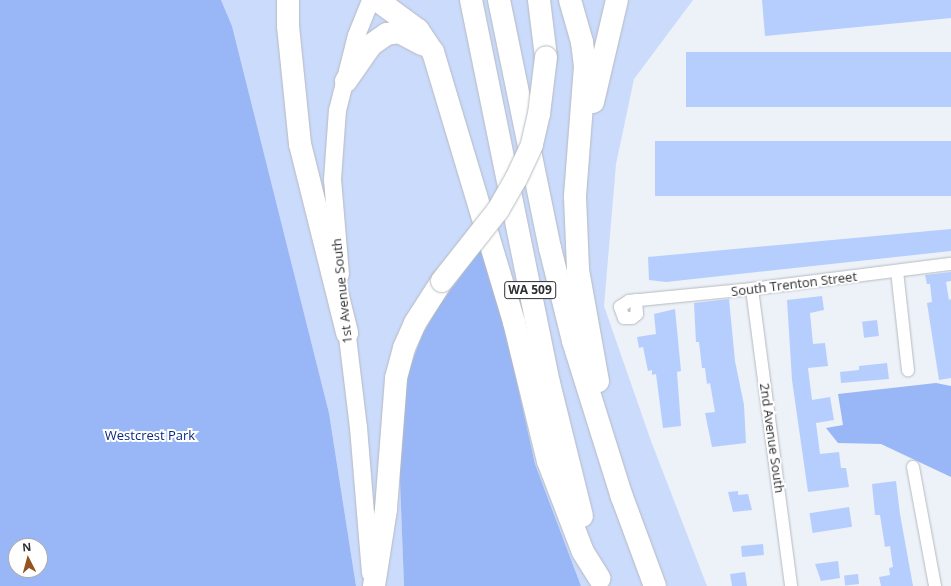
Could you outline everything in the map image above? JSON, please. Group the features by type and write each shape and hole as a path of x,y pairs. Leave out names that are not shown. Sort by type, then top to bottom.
{"highway":[{"path":"288,0 288,26 300,144 346,333"},
{"path":"377,0 418,30 432,52 512,315 548,461 583,552 600,582"},
{"name":"WA 509","path":"471,0 549,383 600,582"},
{"name":"WA 509","path":"499,0 559,287 573,341 613,463 622,497 655,586"},
{"path":"372,586 386,509 396,378 404,348 415,323 442,281 498,210 516,179 532,144 539,114 546,57 539,0"},
{"path":"570,0 582,42 585,66 575,221 578,270 613,463"},
{"path":"579,166 616,0"},
{"path":"346,81 371,44 387,34 399,32 406,34 432,52"}],"main road":[{"name":"1st Avenue South","path":"370,0 356,35 346,81 337,110 332,180 346,333 358,427 372,586"}],"street":[{"name":"South Trenton Street","path":"636,300 752,290 951,264"},
{"path":"897,271 908,370"},
{"name":"2nd Avenue South","path":"752,290 791,586"},
{"path":"913,467 935,586"}],"shaded area":[{"path":"221,0 693,0 634,79 616,164 604,306 651,441 707,586 581,586 535,464 486,243 438,307 422,335 409,370 399,456 404,586 356,586 329,413 232,26"}],"green space":[{"name":"Westcrest Park","path":"0,0 221,0 232,26 329,413 356,586 0,586"},
{"path":"486,242 535,464 581,586 404,586 399,456 402,402 409,370 422,335 438,307"},
{"path":"936,383 951,386 951,477 881,444 838,443 826,428 843,425 838,394"}],"building":[{"path":"762,0 951,0 951,18 765,36"},
{"path":"686,52 951,52 951,107 686,107"},
{"path":"655,141 951,141 951,196 655,196"},
{"path":"951,229 951,251 666,282 649,280 648,257"},
{"path":"951,272 951,281 946,282 949,300 951,299 951,378 939,380 927,303 932,302 930,284 927,284 925,275"},
{"path":"822,296 824,310 810,313 813,344 825,343 828,366 808,368 812,400 830,397 834,420 816,423 820,454 839,452 841,468 846,468 849,487 808,492 792,380 787,300"},
{"path":"729,299 735,361 744,405 746,443 712,447 705,413 715,412 710,383 707,384 705,368 702,368 699,342 696,342 694,303"},
{"path":"675,309 681,371 677,372 681,426 663,428 656,374 652,375 652,370 648,371 643,347 639,348 637,337 656,334 654,314"},
{"path":"877,320 879,336 864,338 862,322"},
{"path":"887,363 889,379 841,383 840,372 859,370 859,366"},
{"path":"896,481 900,514 913,586 881,586 879,577 890,575 889,568 893,567 890,546 885,547 880,515 875,515 872,484"},
{"path":"738,491 738,495 748,494 752,510 733,512 728,492"},
{"path":"849,507 852,527 813,533 809,513"},
{"path":"763,544 764,555 742,557 741,546"},
{"path":"838,561 840,578 821,581 815,564"},
{"path":"745,572 747,586 732,586 730,574"},
{"path":"858,574 859,584 845,585 844,575"}]}
